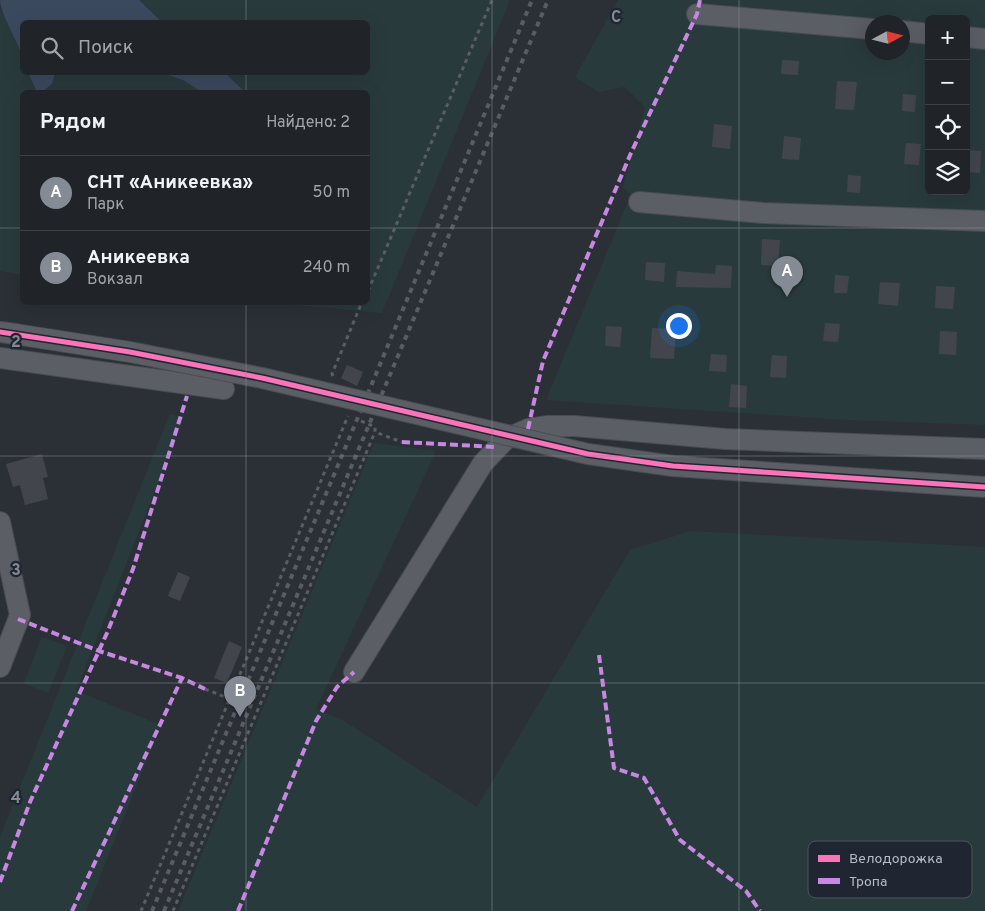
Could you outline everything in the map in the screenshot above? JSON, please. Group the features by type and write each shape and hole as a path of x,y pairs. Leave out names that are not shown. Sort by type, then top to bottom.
{"street":[{"path":"697,14 865,28"},
{"path":"910,32 925,34"},
{"path":"970,37 985,39"},
{"path":"639,202 764,213 985,221"},
{"path":"8,333 130,352 262,378 588,454 673,466 985,487"},
{"path":"0,358 224,390"},
{"path":"354,672 483,463 506,439 528,429 574,426 725,439 985,449"},
{"path":"0,522 20,615 0,667"}],"path":[{"path":"370,286 492,0"},
{"path":"332,374 361,305"},
{"path":"348,416 353,418"},
{"path":"173,911 375,432 375,427 358,420"},
{"path":"141,911 343,431"},
{"path":"375,432 402,442"},
{"path":"206,689 230,699"}],"shaded area":[{"path":"139,0 510,0 382,313 296,305 370,305 370,90 243,90 227,75 370,75 370,20 160,20"},
{"path":"618,0 985,0 985,425 847,420 546,400 631,194 623,188 645,107 625,87 598,92 575,77"},
{"path":"0,9 16,39 20,55 20,75 29,75 36,90 20,90 20,275 0,271"},
{"path":"54,75 168,75 185,81 198,90 44,90 52,84"},
{"path":"170,414 184,417 76,691 161,725 86,911 0,911 0,837"},
{"path":"374,443 436,451 316,709 344,721 477,807 630,550 691,531 985,547 985,911 178,911"},
{"path":"42,637 67,646 48,693 24,683"}],"water":[{"path":"0,0 139,0 160,20 20,20 20,52"},
{"path":"29,75 54,75 52,84 44,90 36,90"},
{"path":"168,75 227,75 243,90 198,90 185,81"}],"building":[{"path":"782,60 799,61 798,75 781,74"},
{"path":"837,81 857,82 854,110 835,109"},
{"path":"903,94 916,95 915,112 902,111"},
{"path":"714,124 732,126 730,149 712,147"},
{"path":"784,136 801,138 799,160 782,159"},
{"path":"906,143 921,144 919,165 904,164"},
{"path":"970,150 981,151 980,173 970,172"},
{"path":"848,175 861,176 860,193 847,192"},
{"path":"762,239 780,240 778,266 761,265"},
{"path":"646,262 665,263 664,282 645,280"},
{"path":"716,265 732,266 731,288 676,287 677,271 715,274"},
{"path":"835,275 849,276 847,293 834,293"},
{"path":"880,282 900,283 898,306 878,304"},
{"path":"936,286 955,287 953,309 935,308"},
{"path":"825,323 840,324 838,342 823,341"},
{"path":"606,326 622,327 620,347 605,346"},
{"path":"652,328 676,329 674,359 650,358"},
{"path":"940,331 957,332 956,355 939,354"},
{"path":"711,354 727,355 726,372 709,371"},
{"path":"772,355 787,356 786,378 770,377"},
{"path":"347,365 363,372 357,386 341,378"},
{"path":"731,384 747,386 746,408 729,407"},
{"path":"42,454 48,477 43,478 48,499 25,505 20,485 13,487 6,464"},
{"path":"178,572 190,577 180,601 168,596"},
{"path":"229,641 242,647 227,683 214,678"}],"railway":[{"path":"152,911 532,0"},
{"path":"164,911 548,0"}],"marked path":[{"path":"528,429 543,361 631,153 697,14 700,0"},
{"path":"0,882 30,802 107,633 133,569 187,396"},
{"path":"402,442 496,447"},
{"path":"18,619 99,651 182,678"},
{"path":"599,655 614,768 644,778 680,840 746,891 760,911"},
{"path":"238,911 316,721 337,687 354,672"},
{"path":"72,911 182,678 205,689"}],"cycle path":[{"path":"0,332 130,352 262,378 588,454 673,466 985,487"}],"place":[{"name":"СНТ «Аникеевка»","path":"787,297"},
{"name":"Аникеевка","path":"240,717"}]}
